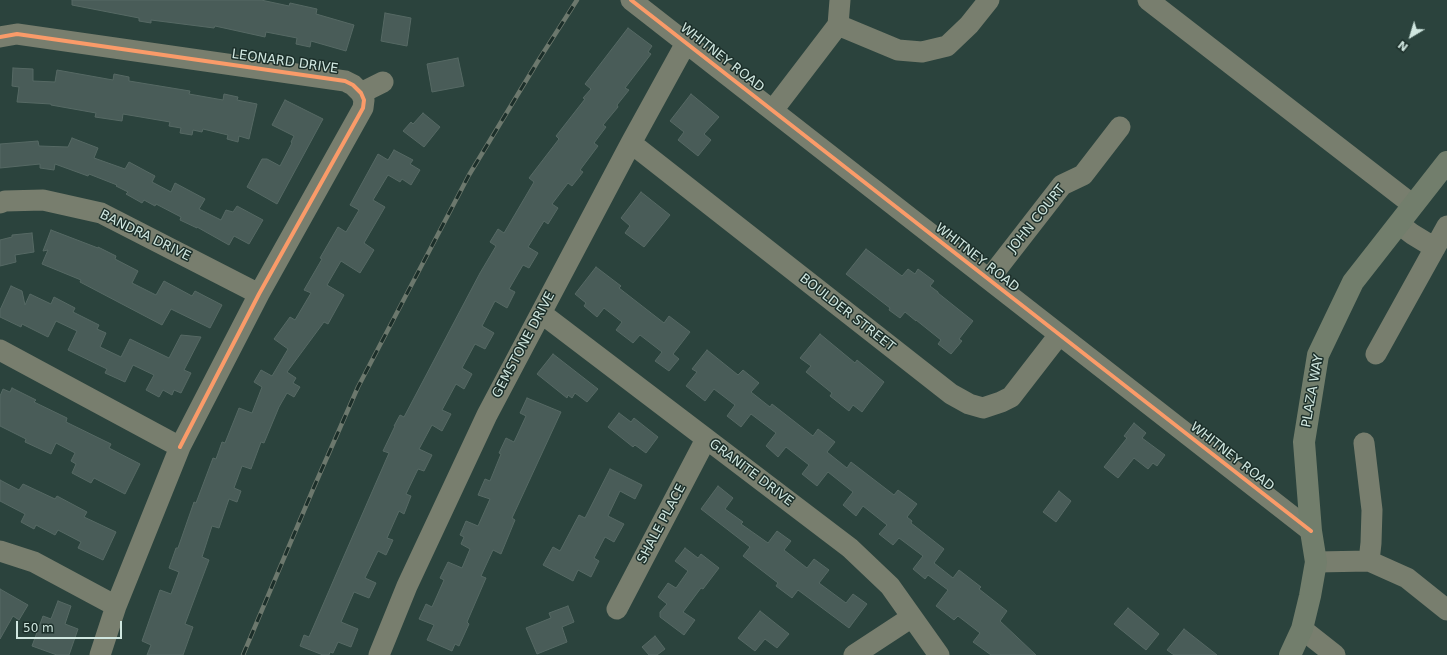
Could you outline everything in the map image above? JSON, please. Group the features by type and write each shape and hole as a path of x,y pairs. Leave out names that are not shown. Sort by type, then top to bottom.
{"main road":[{"name":"PLAZA WAY","path":"1290,655 1302,630 1316,562 1310,531 1304,442 1318,355 1353,282 1447,162"}],"street":[{"name":"WHITNEY ROAD","path":"631,0 1310,531"},
{"path":"773,110 838,25 840,0"},
{"path":"838,25 898,50 922,52 947,46 969,25 989,0"},
{"path":"1148,0 1413,205"},
{"name":"LEONARD DRIVE","path":"0,37 17,34 345,81 353,84 361,93"},
{"name":"GEMSTONE DRIVE","path":"379,655 406,586 487,415 631,143 686,43"},
{"path":"100,655 116,606 180,447 259,294 363,108 364,100 361,93 383,82"},
{"name":"JOHN COURT","path":"989,279 1062,184 1082,175 1120,126"},
{"name":"BOULDER STREET","path":"631,143 951,394 969,404 983,408 1002,402 1011,397 1059,335"},
{"name":"BANDRA DRIVE","path":"0,202 43,200 101,213 259,294"},
{"path":"1399,224 1435,248"},
{"path":"1376,354 1447,226"},
{"name":"GRANITE DRIVE","path":"541,313 706,440 850,548 890,586 939,655"},
{"path":"0,350 180,447"},
{"name":"SHALE PLACE","path":"617,609 706,440"},
{"path":"1364,443 1372,510 1369,560"},
{"path":"0,551 34,562 116,606"},
{"path":"1316,562 1369,560 1408,578 1447,610"},
{"path":"854,655 912,618"},
{"path":"1302,630 1335,655"}],"building":[{"path":"72,0 261,0 289,6 290,3 317,9 316,14 354,25 346,51 311,41 310,47 296,44 297,38 266,32 265,37 215,26 214,28 151,20 151,23 139,21 139,18 72,5"},
{"path":"385,13 411,18 407,46 381,41"},
{"path":"628,28 652,46 648,52 651,54 625,88 629,90 617,105 618,107 603,125 606,127 594,143 598,146 580,170 583,172 572,186 568,183 552,204 558,208 548,224 544,221 528,247 538,253 529,268 523,265 509,289 515,292 507,308 495,301 482,326 494,333 485,349 475,344 462,368 472,374 464,389 456,384 442,410 451,414 442,431 432,425 419,449 432,455 424,471 418,469 406,494 411,496 404,514 399,511 387,538 393,540 386,555 378,551 365,578 376,583 369,598 354,592 341,622 358,629 351,647 338,642 333,653 330,652 329,655 323,655 300,646 304,635 309,637 389,453 383,451 394,426 400,415 404,417 480,273 496,246 490,242 498,229 504,233 534,182 529,178 559,139 556,136 591,89 585,84"},
{"path":"458,58 464,86 432,92 427,64"},
{"path":"13,68 33,69 33,81 55,82 57,70 113,80 114,74 129,77 129,81 190,91 189,94 223,100 224,94 238,97 237,100 257,104 249,139 239,136 238,142 227,139 228,135 203,129 202,132 193,130 192,135 180,133 181,128 169,126 170,122 123,114 122,121 95,117 96,113 51,104 17,102 19,87 12,86"},
{"path":"691,94 719,117 704,134 711,140 698,156 678,140 684,132 670,121"},
{"path":"285,100 323,119 277,204 247,187 262,159 267,159 280,166 292,143 291,142 294,136 272,125"},
{"path":"423,113 440,127 424,147 403,131 411,122 413,124"},
{"path":"72,138 98,148 94,158 125,169 129,162 155,176 152,182 171,192 175,183 205,199 199,209 221,220 226,210 233,212 237,206 263,220 249,244 234,236 229,245 197,227 180,220 181,217 156,204 155,206 144,200 142,203 126,194 128,192 116,186 117,185 89,174 88,176 55,164 54,170 40,168 40,164 0,168 0,144 38,141 39,146 68,147"},
{"path":"394,150 413,160 410,164 420,170 411,185 402,179 400,182 388,175 373,200 385,207 364,243 374,250 360,273 341,261 327,285 344,295 328,324 324,322 287,372 296,378 293,383 300,387 294,397 287,393 279,407 264,443 261,442 251,469 242,466 234,488 241,491 237,502 229,499 219,528 212,526 202,557 209,560 185,624 193,627 183,655 147,655 151,645 142,641 160,590 171,594 179,572 169,568 176,548 178,548 194,502 196,503 213,458 216,459 222,442 225,443 239,408 252,413 262,387 254,382 261,370 272,376 288,349 274,339 290,317 295,320 311,293 304,290 338,227 346,232 359,210 350,205 378,154 388,160"},
{"path":"641,192 670,215 644,247 625,233 630,226 621,218"},
{"path":"51,230 98,247 116,256 115,259 138,271 132,283 156,295 164,281 192,296 195,291 222,305 210,328 171,309 162,325 80,282 81,280 42,264 48,250 43,251"},
{"path":"32,233 34,252 15,255 16,262 0,266 0,240 12,237 12,235"},
{"path":"866,249 902,276 908,269 915,274 918,269 934,281 930,286 973,321 959,339 962,341 951,354 938,344 941,340 916,320 905,312 900,318 889,310 890,308 846,274"},
{"path":"596,267 621,286 619,288 664,323 669,316 690,332 673,354 679,359 669,371 655,361 662,352 640,335 633,343 616,330 622,322 604,308 597,317 584,306 586,303 575,294"},
{"path":"11,286 22,291 25,305 30,294 51,304 54,297 75,308 73,312 99,325 97,329 106,333 100,347 121,357 130,339 169,358 181,335 201,337 184,370 191,373 181,393 174,390 172,395 163,390 159,397 146,390 154,375 133,365 125,382 105,373 107,369 68,350 77,331 56,321 48,337 22,324 21,327 0,317 0,310"},
{"path":"820,334 855,363 857,360 884,382 862,412 853,405 849,411 830,396 832,393 806,372 811,366 800,358"},
{"path":"707,350 738,375 743,370 759,383 751,392 770,407 772,404 813,436 818,429 835,442 827,452 847,468 851,462 894,495 898,490 917,504 907,517 912,521 911,523 944,549 934,563 953,578 959,570 981,587 979,589 1007,611 1000,621 1036,655 991,655 973,642 980,633 958,616 954,620 936,606 948,590 928,575 925,579 913,569 923,556 899,538 893,545 879,534 887,525 863,506 856,516 843,505 853,492 828,472 817,486 802,474 809,465 786,447 778,457 766,446 776,433 751,414 741,427 727,416 735,405 714,389 705,401 686,386 697,372 692,369"},
{"path":"553,354 598,389 587,402 575,393 572,398 568,395 567,398 537,374"},
{"path":"12,388 36,400 34,402 67,418 66,422 111,444 109,448 140,464 125,494 94,478 91,483 72,473 76,464 71,461 75,453 56,443 51,454 25,442 26,439 0,426 0,396 3,389 10,392"},
{"path":"527,398 561,412 512,518 515,520 501,554 493,550 481,576 486,578 467,622 469,624 459,646 455,644 452,651 427,640 434,625 419,619 426,604 432,607 444,580 440,578 448,562 462,568 470,549 461,544 464,537 460,535 466,521 478,526 490,499 478,495 485,479 490,481 501,454 499,453 506,438 514,442 526,416 520,413"},
{"path":"619,413 631,422 634,418 658,437 646,453 635,445 633,447 608,427"},
{"path":"1134,423 1146,433 1142,438 1165,455 1157,466 1153,463 1148,469 1134,458 1118,478 1104,467 1127,438 1124,436"},
{"path":"610,469 642,485 635,499 620,491 608,516 624,524 614,542 605,537 594,558 599,561 591,577 578,570 573,581 543,565 553,547 560,551 579,515 585,518"},
{"path":"0,480 19,490 23,484 55,499 57,496 87,512 84,517 116,532 103,560 78,548 81,542 58,530 55,535 36,525 34,529 21,522 25,514 0,501"},
{"path":"718,486 733,498 725,509 743,522 741,524 768,543 777,531 791,541 784,550 807,568 814,559 829,570 819,583 846,603 853,594 867,604 849,628 798,590 792,598 776,586 778,583 743,556 750,547 701,509"},
{"path":"1059,491 1071,501 1056,522 1043,512"},
{"path":"685,548 698,558 701,554 719,568 703,589 701,588 683,612 695,620 684,635 660,617 660,612 667,604 658,597 668,583 676,588 688,571 675,561"},
{"path":"0,589 28,605 19,620 13,616 0,639"},
{"path":"58,601 71,606 65,624 78,629 69,655 57,655 32,646 43,616 51,619"},
{"path":"568,606 574,622 562,627 567,642 537,654 526,628 551,618 549,613"},
{"path":"1128,608 1159,634 1146,650 1114,624"},
{"path":"760,611 789,634 777,648 765,639 755,651 738,638"},
{"path":"1184,629 1217,655 1174,655 1167,650"},
{"path":"655,636 665,649 657,655 649,655 642,647"}],"railway":[{"path":"243,655 358,387 469,175 577,0"}],"cycle path":[{"path":"631,0 1311,531"},
{"path":"0,37 17,34 345,81 353,85 361,93 364,100 363,108 259,294 180,447"}]}
